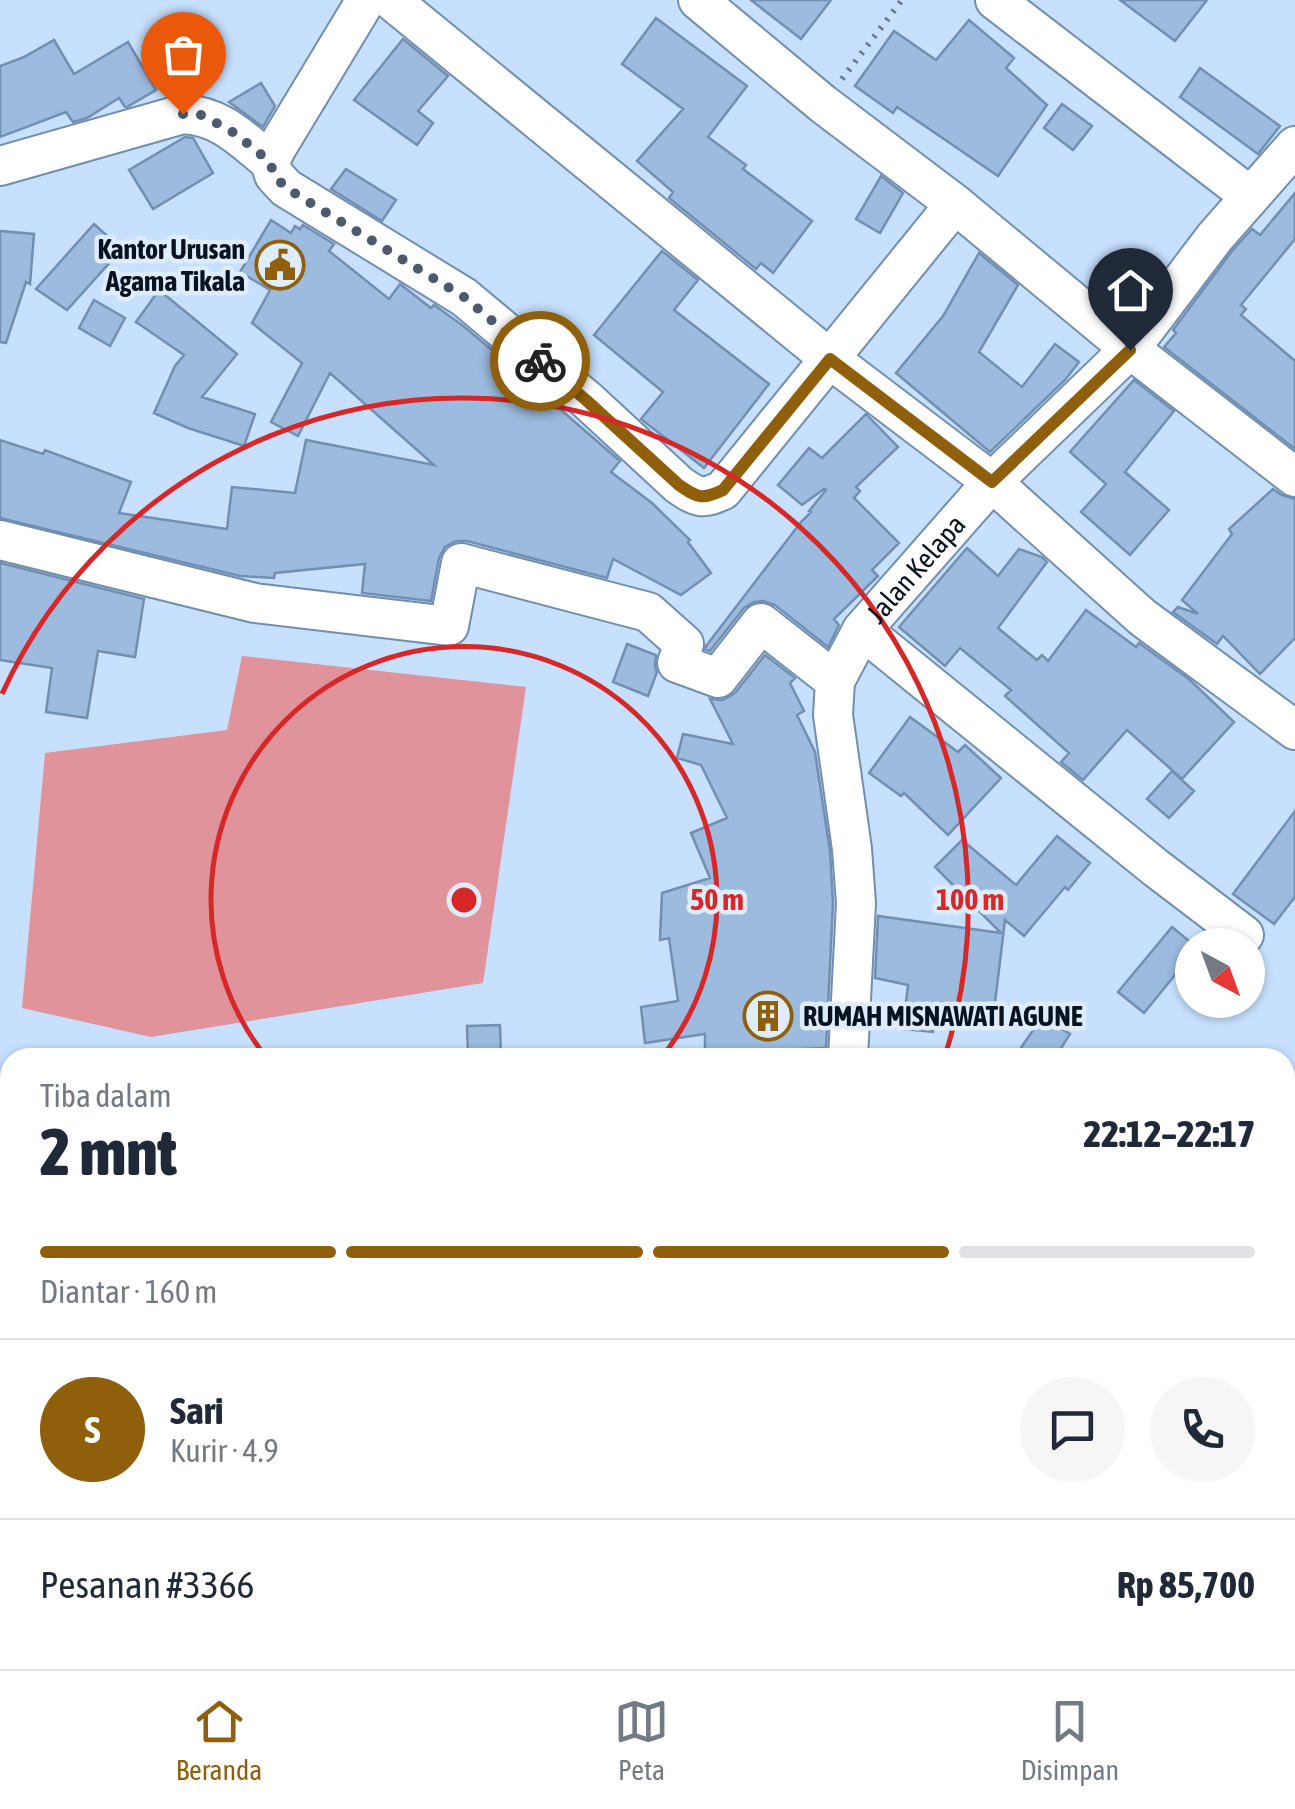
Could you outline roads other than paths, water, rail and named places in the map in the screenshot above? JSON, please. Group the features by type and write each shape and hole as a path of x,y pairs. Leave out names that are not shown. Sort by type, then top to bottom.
{"street":[{"path":"270,162 366,0"},
{"path":"391,0 830,359 992,482 1142,617 1295,730"},
{"path":"698,0 823,104 955,204 1130,350 1295,476"},
{"path":"995,0 1250,196"},
{"path":"0,166 183,114 216,121 270,162 274,175 286,188 464,297 679,485 706,498 723,490 955,204"},
{"name":"Jalan Kelapa","path":"849,1048 856,903 833,715 835,681 862,630 992,482 1130,350 1215,237 1295,146"},
{"path":"0,540 256,603 449,626 460,563 648,612 684,644 677,662 718,678 761,623 835,681"},
{"path":"862,630 1234,928"}],"place":[{"name":"Kantor Urusan Agama Tikala","path":"280,265"},
{"name":"RUMAH MISNAWATI AGUNE","path":"768,1016"}]}
